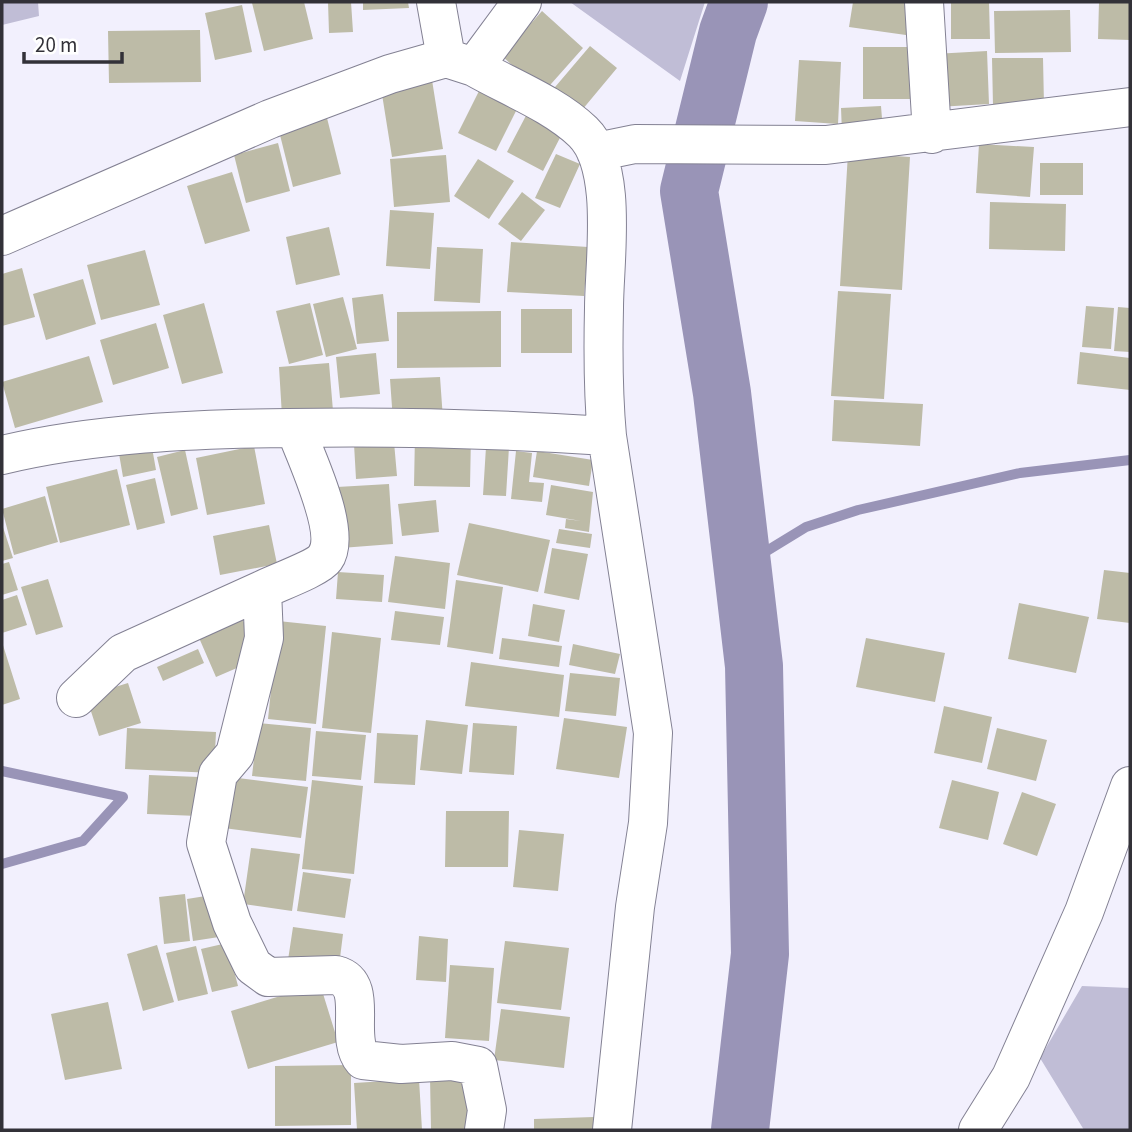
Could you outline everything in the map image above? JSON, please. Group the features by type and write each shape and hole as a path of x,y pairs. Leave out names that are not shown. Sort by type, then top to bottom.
{"street":[{"path":"436,2 460,63 566,119 585,134 596,152 604,184 607,226 603,394 607,436 653,733 648,823 634,920 612,1130"},
{"path":"2,236 270,119 390,74 460,63 523,2"},
{"path":"924,2 932,134"},
{"path":"596,152 635,144 826,145 932,134 1130,107"},
{"path":"4,448 185,429 443,427 607,436"},
{"path":"76,698 124,653 324,560 332,545 329,522 295,428"},
{"path":"262,590 264,638 235,754 218,774 206,843 232,923 253,966 268,977 346,977 353,986 355,1046 362,1060 401,1065 452,1061 478,1066 487,1110 484,1130"},
{"path":"978,1130 1011,1077 1084,912 1130,786"}],"shaded area":[{"path":"2,2 38,2 39,16 2,25"},
{"path":"570,2 705,2 680,81"},
{"path":"1082,986 1130,988 1130,1130 1084,1130 1040,1058"}],"building":[{"path":"304,2 313,39 264,51 252,3"},
{"path":"328,2 351,2 353,32 329,33"},
{"path":"363,2 408,2 409,8 363,10"},
{"path":"853,2 918,2 913,36 849,27"},
{"path":"951,2 989,2 990,39 951,39"},
{"path":"1099,2 1130,2 1130,40 1098,39"},
{"path":"242,5 252,52 215,60 205,13"},
{"path":"1070,10 1071,52 995,53 994,11"},
{"path":"542,11 583,48 543,93 502,56"},
{"path":"200,30 201,82 109,83 108,31"},
{"path":"590,46 617,68 577,116 550,93"},
{"path":"863,47 922,47 922,99 863,99"},
{"path":"987,51 989,104 937,107 934,54"},
{"path":"992,58 1043,58 1044,105 993,106"},
{"path":"799,60 841,62 838,124 795,121"},
{"path":"432,80 443,149 392,157 381,88"},
{"path":"480,89 518,107 496,151 458,133"},
{"path":"881,106 883,131 842,133 841,108"},
{"path":"530,108 566,126 543,171 507,152"},
{"path":"327,118 341,174 293,187 279,131"},
{"path":"278,143 290,191 246,203 234,155"},
{"path":"979,144 1034,147 1030,197 976,193"},
{"path":"848,153 910,157 902,290 840,286"},
{"path":"556,154 580,164 560,208 535,198"},
{"path":"446,155 450,202 394,207 390,159"},
{"path":"478,159 514,181 489,219 454,196"},
{"path":"1040,163 1083,163 1083,195 1040,195"},
{"path":"232,172 250,231 205,244 187,186"},
{"path":"522,192 545,210 521,241 498,224"},
{"path":"990,202 1066,204 1065,251 989,249"},
{"path":"390,210 434,213 430,269 386,266"},
{"path":"329,227 340,275 296,285 286,237"},
{"path":"511,242 588,247 584,296 507,292"},
{"path":"437,247 483,249 480,303 434,301"},
{"path":"145,250 160,305 101,320 87,265"},
{"path":"22,268 35,317 2,326 2,274"},
{"path":"83,279 96,324 46,340 33,294"},
{"path":"838,291 891,294 884,399 831,396"},
{"path":"383,294 389,341 357,344 352,298"},
{"path":"343,297 357,349 326,357 313,304"},
{"path":"204,303 223,373 182,384 163,315"},
{"path":"310,303 323,355 289,364 276,311"},
{"path":"1086,306 1114,308 1111,349 1082,347"},
{"path":"1118,307 1130,308 1130,352 1114,351"},
{"path":"521,309 572,309 572,353 521,353"},
{"path":"501,311 501,367 397,368 397,312"},
{"path":"156,323 169,368 113,385 100,340"},
{"path":"1080,352 1130,358 1130,390 1077,384"},
{"path":"376,353 380,394 340,398 336,357"},
{"path":"89,356 103,402 15,428 2,382"},
{"path":"329,363 333,411 282,416 279,367"},
{"path":"440,377 443,419 393,421 390,379"},
{"path":"834,400 923,404 920,446 832,441"},
{"path":"415,434 471,435 470,487 414,486"},
{"path":"151,442 156,470 123,477 118,448"},
{"path":"394,442 397,476 356,479 354,444"},
{"path":"254,446 265,504 207,515 196,458"},
{"path":"486,447 509,447 506,496 483,495"},
{"path":"185,450 198,509 171,516 157,457"},
{"path":"516,451 532,453 529,482 544,483 542,502 511,499"},
{"path":"537,451 593,460 589,486 533,477"},
{"path":"117,469 130,525 60,543 46,487"},
{"path":"155,478 165,523 137,530 126,485"},
{"path":"389,484 393,544 341,548 337,487"},
{"path":"551,485 593,492 589,532 565,528 566,519 581,521 546,515"},
{"path":"45,496 58,542 14,555 2,509"},
{"path":"436,500 439,532 402,536 398,504"},
{"path":"469,523 550,540 538,592 457,575"},
{"path":"2,524 13,558 2,561"},
{"path":"269,525 277,564 220,575 213,536"},
{"path":"559,529 592,534 590,548 556,543"},
{"path":"552,548 588,554 579,600 544,593"},
{"path":"395,556 450,563 445,609 388,602"},
{"path":"9,562 18,590 2,595 2,564"},
{"path":"1104,570 1130,573 1130,623 1097,619"},
{"path":"338,572 384,575 382,602 336,599"},
{"path":"48,579 63,627 36,635 21,587"},
{"path":"456,580 503,587 493,654 447,647"},
{"path":"17,595 27,625 2,633 2,600"},
{"path":"1019,603 1089,617 1076,673 1008,659"},
{"path":"533,604 565,610 559,642 528,636"},
{"path":"236,605 260,658 216,677 193,624"},
{"path":"395,611 444,617 440,645 391,640"},
{"path":"278,621 326,626 316,724 268,719"},
{"path":"332,632 381,638 371,733 322,728"},
{"path":"502,638 562,646 559,667 499,659"},
{"path":"866,638 945,653 935,702 856,687"},
{"path":"2,642 20,699 2,705"},
{"path":"573,644 620,654 615,674 569,665"},
{"path":"198,649 204,663 163,681 157,667"},
{"path":"471,662 564,675 559,717 465,706"},
{"path":"570,673 620,678 616,716 565,711"},
{"path":"128,683 141,723 99,736 86,696"},
{"path":"944,706 992,717 982,763 934,753"},
{"path":"564,718 627,727 619,778 556,769"},
{"path":"426,720 468,725 462,774 420,770"},
{"path":"258,723 311,728 306,781 252,776"},
{"path":"473,723 517,726 514,775 469,772"},
{"path":"127,728 216,732 214,773 125,769"},
{"path":"997,728 1047,740 1036,781 987,769"},
{"path":"316,731 366,735 361,780 312,776"},
{"path":"377,733 418,735 415,785 374,783"},
{"path":"149,775 199,777 198,816 147,814"},
{"path":"222,776 308,787 301,838 216,827"},
{"path":"312,780 363,786 354,874 302,869"},
{"path":"952,780 999,792 988,840 939,828"},
{"path":"1022,792 1056,804 1037,856 1003,844"},
{"path":"446,811 509,811 508,867 445,867"},
{"path":"519,830 564,834 558,891 513,887"},
{"path":"251,848 300,854 292,911 243,904"},
{"path":"303,872 351,879 345,918 297,911"},
{"path":"185,894 190,941 164,944 159,897"},
{"path":"212,895 219,937 193,941 187,899"},
{"path":"293,927 343,934 339,966 288,960"},
{"path":"419,936 448,939 446,982 416,980"},
{"path":"505,941 569,948 561,1010 497,1003"},
{"path":"227,943 238,986 212,992 201,949"},
{"path":"157,945 174,1002 143,1011 127,954"},
{"path":"196,946 208,994 178,1001 166,953"},
{"path":"450,965 494,968 489,1041 445,1038"},
{"path":"320,984 338,1042 248,1069 231,1011"},
{"path":"108,1002 122,1069 65,1080 51,1014"},
{"path":"501,1009 570,1017 564,1068 494,1060"},
{"path":"351,1065 351,1125 275,1126 275,1066"},
{"path":"476,1076 477,1130 431,1130 430,1077"},
{"path":"419,1079 422,1130 357,1130 354,1083"},
{"path":"594,1117 594,1130 534,1130 534,1119"}],"waterway":[{"path":"739,2 728,32 689,191 722,393 754,666 760,954 740,1130"},
{"path":"742,566 806,527 858,510 1020,473 1130,460"},
{"path":"2,771 123,797 83,841 2,864"}]}
